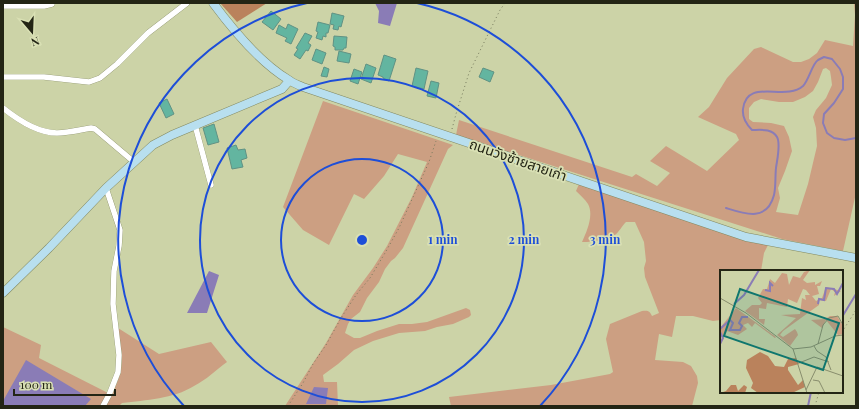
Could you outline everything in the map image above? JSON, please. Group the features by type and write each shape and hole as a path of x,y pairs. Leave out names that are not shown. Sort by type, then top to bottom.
{"main road":[{"name":"ถนนวังซ้ายสายเก่า","path":"212,3 247,45 268,65 289,81 303,87 746,237 856,258"},
{"path":"3,293 49,248 106,188 153,145 172,135 282,89 289,81"}],"street":[{"path":"3,6 44,6 52,3"},
{"path":"3,77 44,77 89,82 100,78 117,64 148,33 187,3"},
{"path":"3,108 32,127 44,131 57,133 91,128 95,129 134,162"},
{"path":"196,125 211,185"},
{"path":"103,406 118,372 119,355 112,304 114,272 119,246 120,230 106,188"}],"path":[{"path":"450,137 469,73 500,10 505,3"},
{"path":"288,406 341,318 356,295 370,278 399,228 429,162 439,133"},
{"path":"843,330 856,310"},
{"path":"815,406 819,393"}],"shaded area":[{"path":"220,3 267,3 237,22"},
{"path":"375,3 397,3 390,26 378,23 379,11"},
{"path":"854,3 856,3 856,193 843,251 782,239 456,135 459,120 632,177 636,174 657,186 670,173 650,161 666,146 707,171 739,140 736,134 698,117 709,107 727,78 754,49 761,47 793,62 801,62 809,59 817,53 825,40 853,46 855,15","holes":["826,68 830,71 832,85 826,98 816,110 813,117 816,128 817,146 808,184 798,215 776,212 780,198 778,188 792,151 789,137 784,126 771,123 753,122 749,119 749,108 754,102 761,99 779,102 793,102 805,97 813,91 823,69"]},
{"path":"323,101 453,145 448,149 403,248 385,269 379,282 367,298 360,312 351,319 345,333 354,338 360,338 399,324 427,322 466,308 470,310 471,315 453,324 425,331 399,333 373,341 354,350 323,375 324,382 337,382 338,406 285,406 326,343 353,295 387,246 412,197 427,162 398,154 384,176 364,199 354,194 329,245 303,230 283,207"},
{"path":"579,184 747,240 768,245 764,253 761,270 720,270 720,320 713,321 693,316 676,316 672,337 659,334 655,360 683,362 691,366 697,376 698,383 692,406 451,406 449,397 551,385 610,374 613,372 606,339 610,324 642,311 648,311 652,316 659,313 645,277 644,268 646,261 644,242 635,222 626,222 616,234 608,239 582,242 589,223 590,208 576,191"},
{"path":"209,271 219,275 207,313 187,313"},
{"path":"3,327 41,345 39,358 112,395 121,372 122,356 118,328 159,354 211,342 227,362 198,384 177,394 122,403 119,406 3,406"},
{"path":"26,360 91,399 85,406 3,406 3,401"},
{"path":"314,387 328,388 326,404 306,404"}],"building":[{"path":"271,11 281,19 273,30 262,22"},
{"path":"332,13 344,16 341,27 339,26 338,30 333,29 334,25 330,24"},
{"path":"318,22 330,25 328,33 326,33 326,37 323,36 322,40 316,38 318,32 316,31"},
{"path":"288,24 298,29 291,44 285,41 287,38 276,33 279,25 286,29"},
{"path":"305,33 312,36 308,43 311,45 308,51 306,50 300,59 294,55 298,49 296,48"},
{"path":"334,36 347,37 346,48 343,50 335,50 335,47 333,46"},
{"path":"316,49 326,53 322,64 312,60"},
{"path":"339,51 351,54 349,63 337,61"},
{"path":"384,55 396,59 389,81 378,75"},
{"path":"366,64 376,68 371,83 361,79"},
{"path":"324,67 329,69 327,77 321,76"},
{"path":"416,68 428,71 424,89 412,86"},
{"path":"483,68 494,72 490,82 479,77"},
{"path":"354,69 362,72 358,84 350,81"},
{"path":"431,81 439,83 436,98 427,96"},
{"path":"167,99 174,114 166,118 159,103"},
{"path":"214,124 219,142 208,145 203,128"},
{"path":"236,145 238,150 245,149 247,158 241,160 243,167 232,169 227,148"}],"waterway":[{"path":"726,208 748,214 761,213 771,204 774,195 779,148 778,140 772,132 766,130 752,130 746,123 743,115 743,109 746,99 752,94 759,92 787,92 795,90 803,86 818,60 824,57 832,59 840,69 843,77 843,89 834,103 824,114 823,123 827,133 834,138 845,140 856,138"},
{"path":"843,315 856,294"},
{"path":"808,406 811,393"}]}
